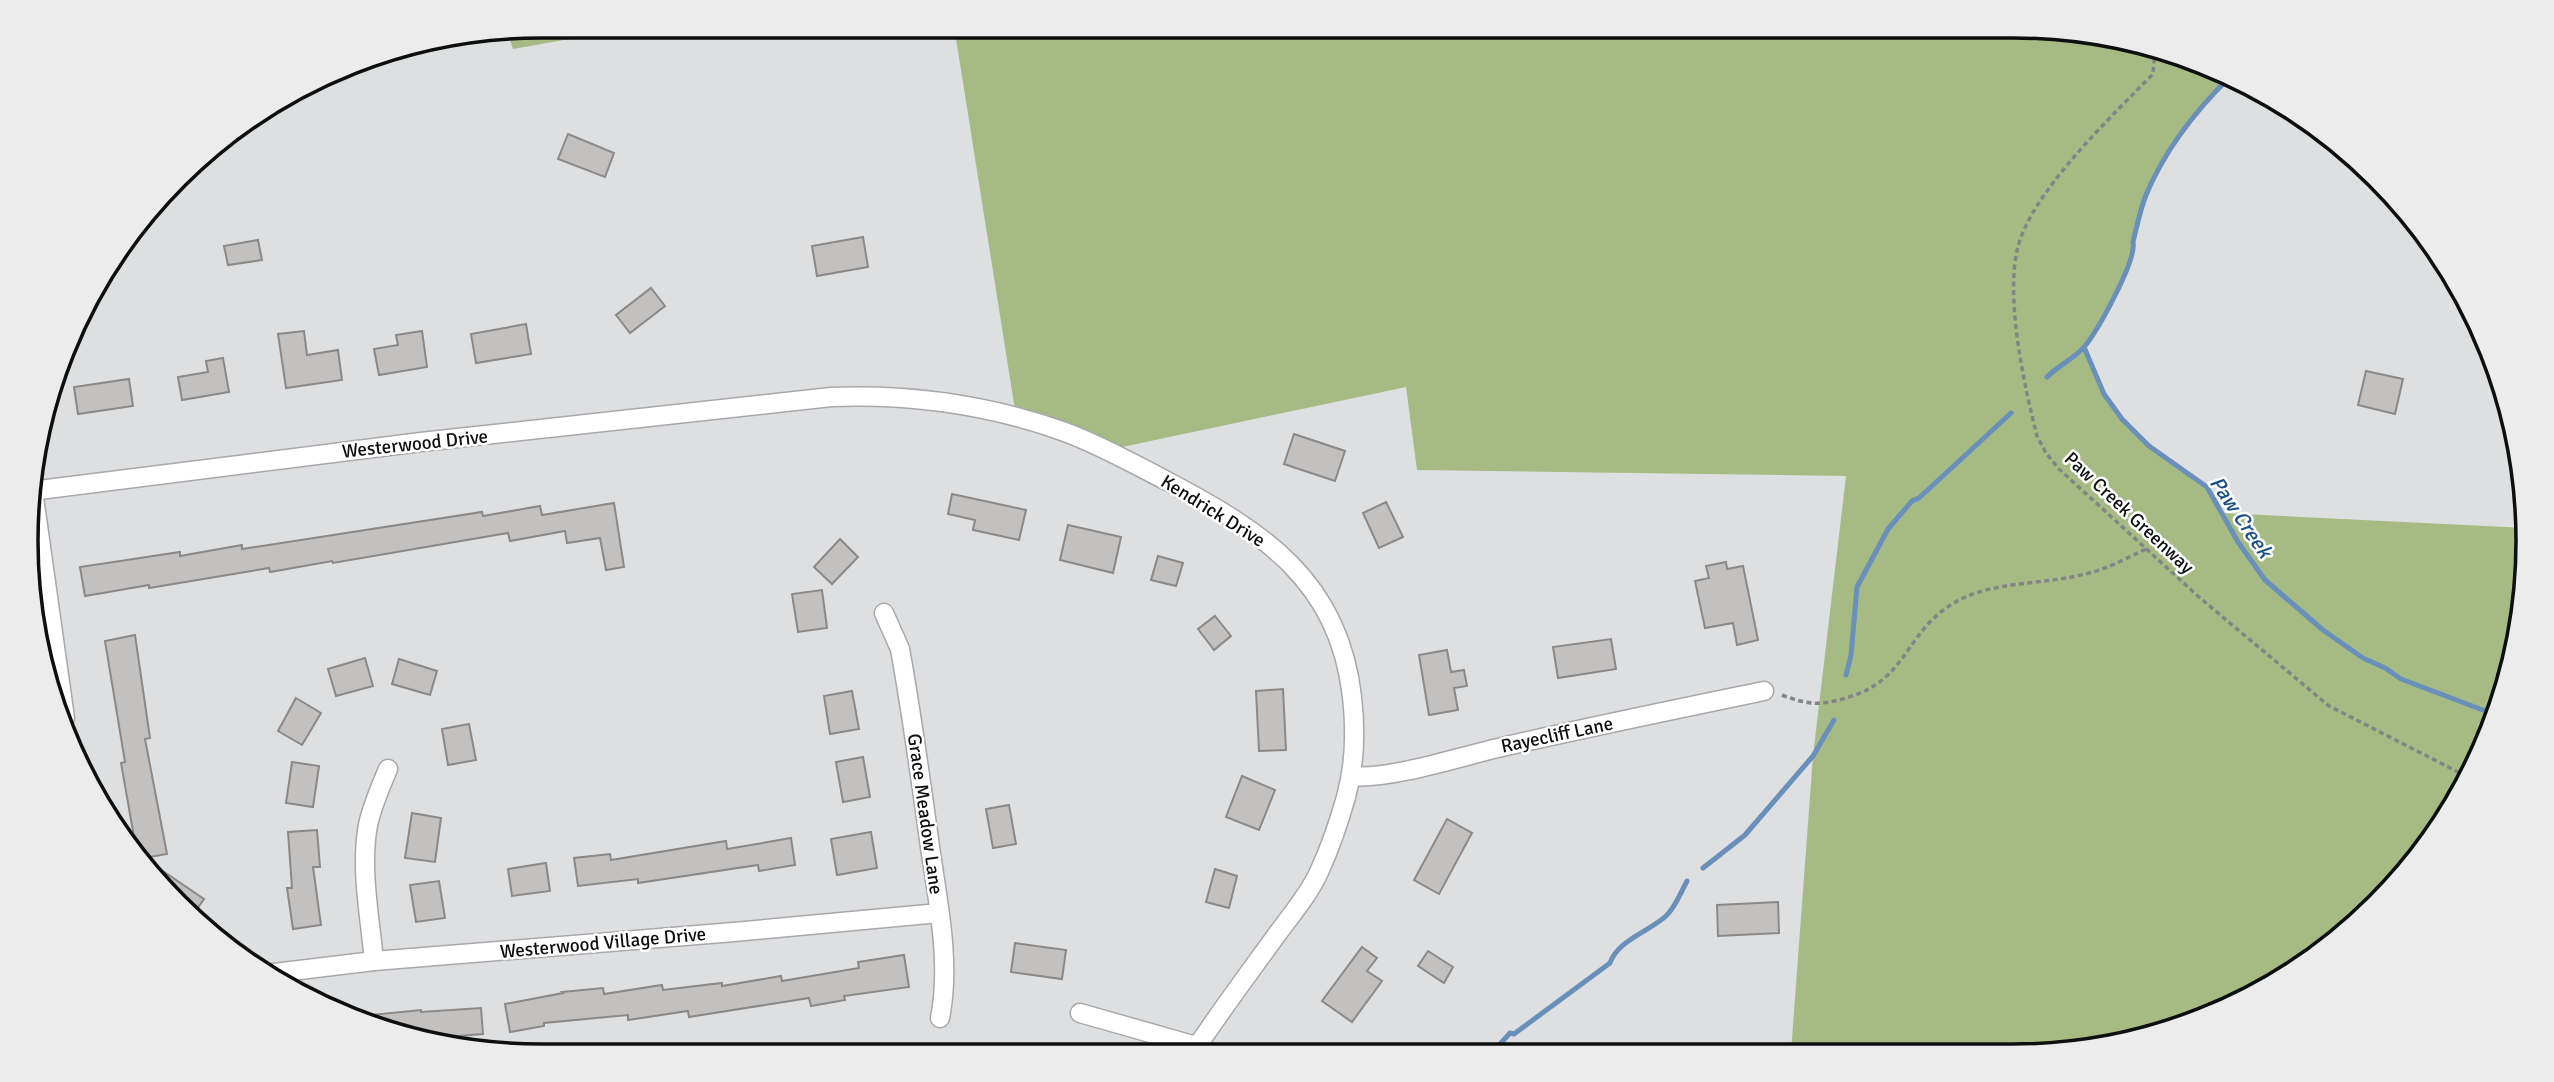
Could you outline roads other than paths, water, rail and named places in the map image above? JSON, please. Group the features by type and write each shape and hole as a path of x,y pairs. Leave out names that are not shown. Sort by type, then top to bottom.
{"street":[{"name":"Kendrick Drive","path":"799,400 871,395 936,401 1016,416 1108,450 1247,527 1288,561 1313,589 1330,616 1349,667 1355,721 1350,776 1332,840 1318,874 1297,907 1198,1044"},
{"name":"Westerwood Drive","path":"42,490 421,442 799,400"},
{"path":"38,535 60,687"},
{"name":"Grace Meadow Lane","path":"884,613 902,661 939,913 945,970 945,995 940,1018"},
{"name":"Rayecliff Lane","path":"1350,776 1397,772 1558,734 1764,691"},
{"path":"374,961 366,851 375,798 388,769"},
{"name":"Westerwood Village Drive","path":"283,972 374,961 939,913"},
{"path":"1080,1013 1176,1044"}],"waterway":[{"name":"Paw Creek","path":"2047,377 2081,350 2099,326 2129,264 2140,212 2162,162 2182,132 2223,85"},
{"name":"Paw Creek","path":"2084,347 2104,394 2122,419 2149,446 2207,487 2238,542 2265,580 2323,630 2363,658 2401,679 2486,711"},
{"path":"1846,675 1851,655 1857,587 1888,529 1912,501 1919,498 2011,413"},
{"path":"1703,868 1745,835 1813,756 1834,720"},
{"path":"1500,1044 1510,1033 1514,1034 1610,963 1627,942 1666,916 1687,881"}]}
